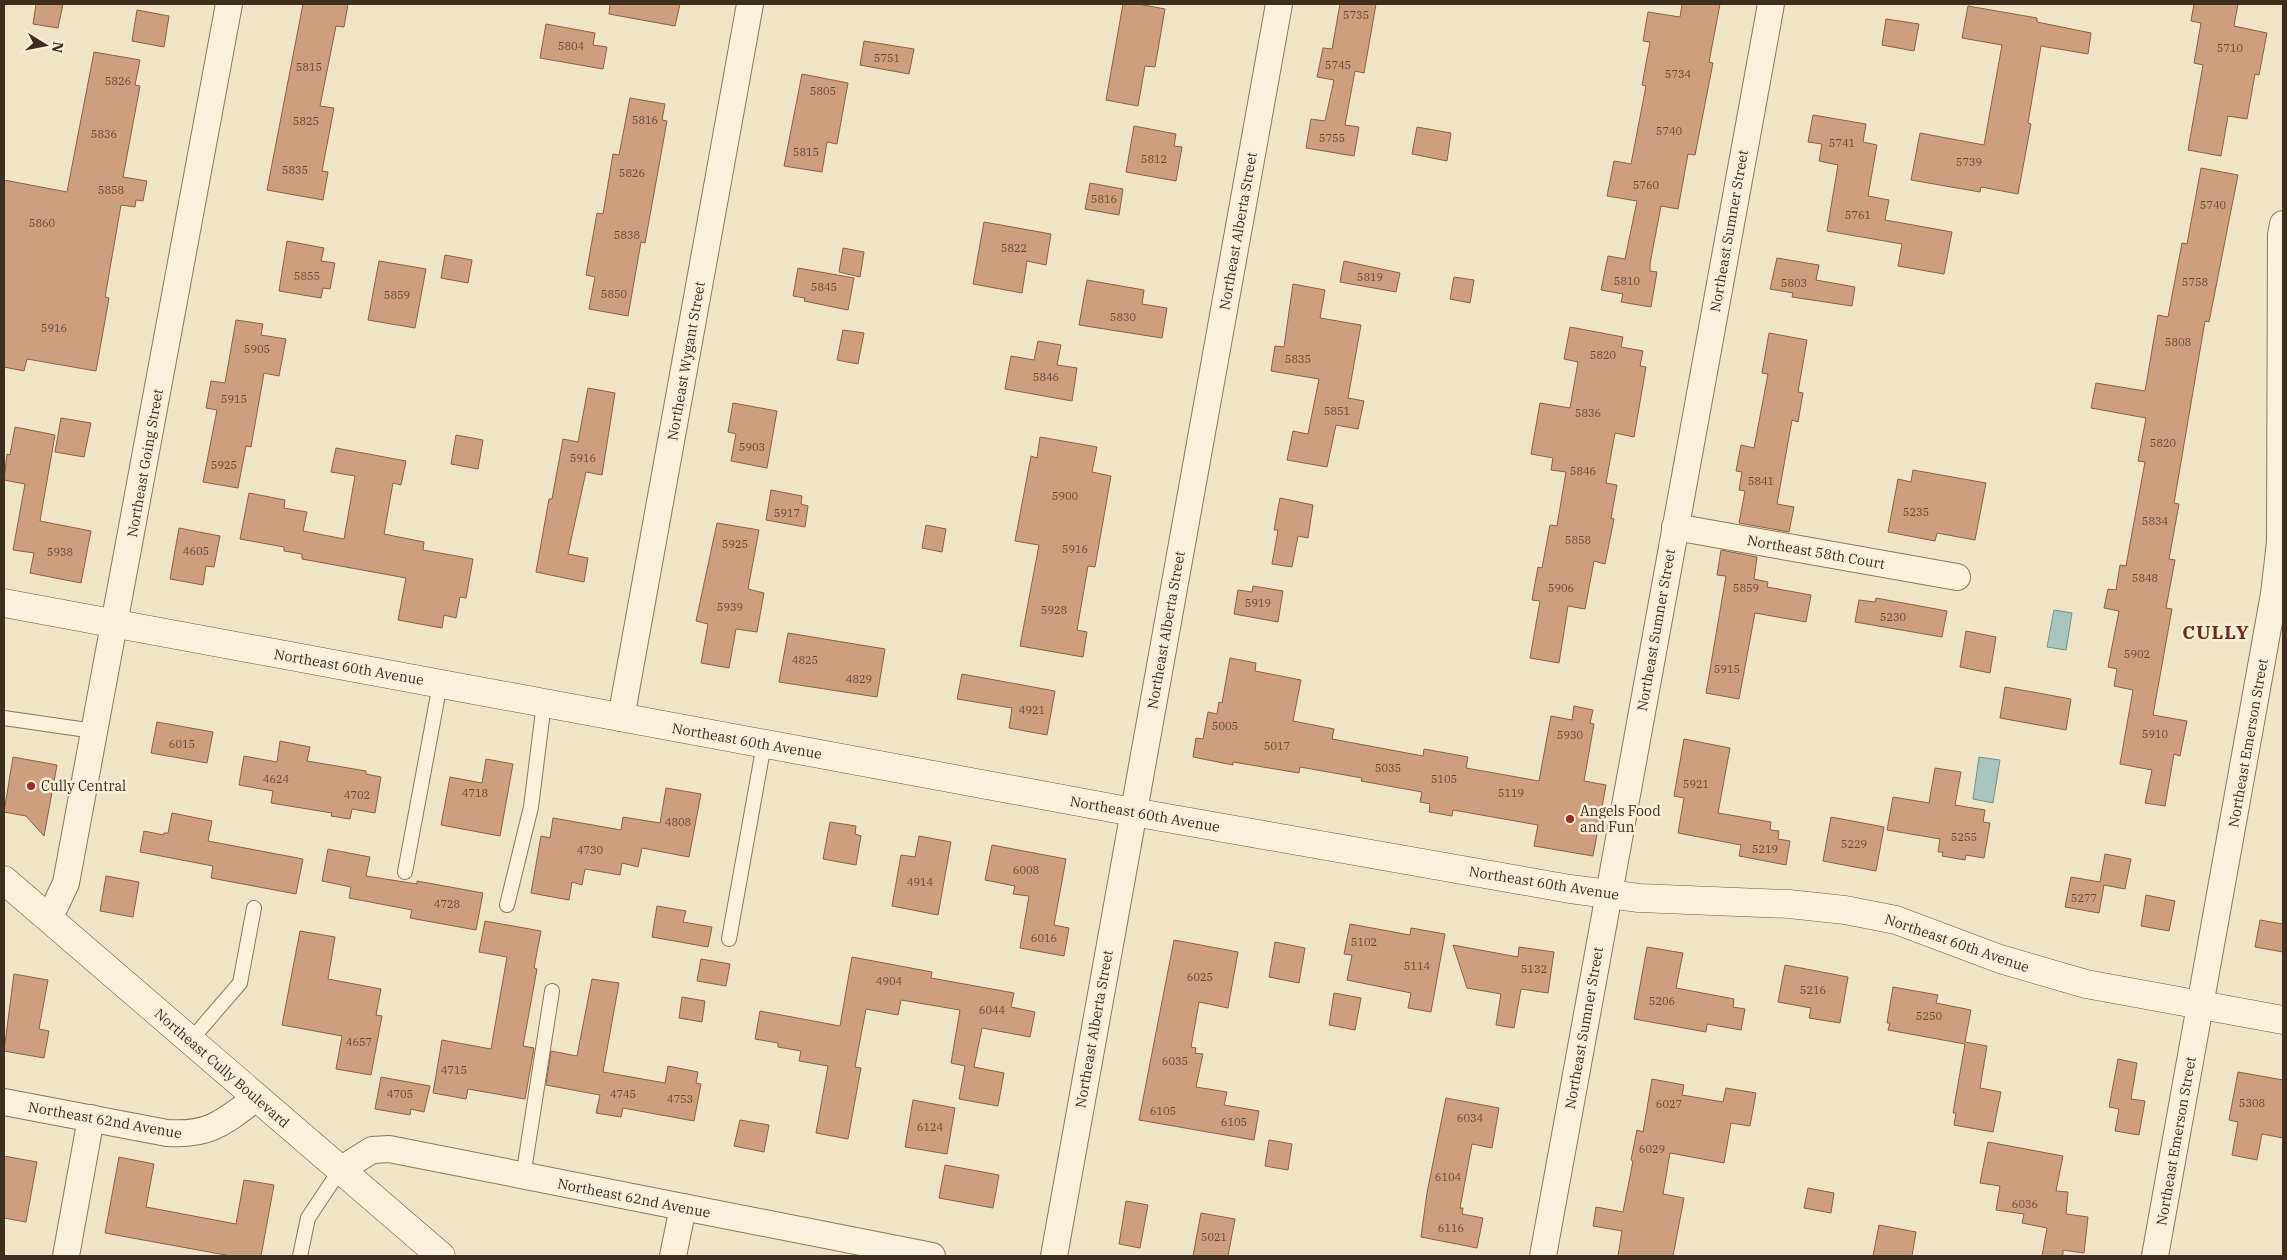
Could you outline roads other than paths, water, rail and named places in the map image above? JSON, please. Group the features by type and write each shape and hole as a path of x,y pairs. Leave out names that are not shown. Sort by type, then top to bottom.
{"street":[{"name":"Northeast Going Street","path":"49,919 66,884 229,4"},
{"name":"Northeast Wygant Street","path":"621,718 750,4"},
{"name":"Northeast Alberta Street","path":"1054,1256 1279,4"},
{"name":"Northeast Sumner Street","path":"1543,1256 1771,4"},
{"name":"Northeast Emerson Street","path":"2155,1256 2272,604 2280,542 2281,235 2283,224"},
{"name":"Northeast 58th Court","path":"1675,527 1957,577"},
{"name":"Northeast 60th Avenue","path":"4,603 1133,812 1609,894 1675,900 1819,906 1845,910 1896,920 2046,974 2086,984 2283,1020"},
{"name":"Northeast Cully Boulevard","path":"4,880 441,1256"},
{"name":"Northeast 62nd Avenue","path":"4,1102 167,1133 188,1134 219,1125 256,1098"},
{"path":"66,1256 91,1118"},
{"name":"Northeast 62nd Avenue","path":"340,1170 372,1150 389,1149 523,1177 932,1256"},
{"path":"673,1256 683,1207"}],"lane":[{"path":"406,872 440,684"},
{"path":"507,905 531,807 544,703"},
{"path":"4,718 94,731"},
{"path":"729,939 764,744"},
{"path":"190,1041 240,983 254,908"},
{"path":"523,1177 552,991"},
{"path":"300,1256 308,1218 340,1170"}],"water":[{"path":"2054,610 2072,613 2066,650 2047,647"},
{"path":"1979,757 2000,760 1993,803 1973,799"}],"place":[{"name":"Cully Central","path":"31,786"},
{"name":"Angels Food and Fun","path":"1570,819"}],"district":[{"name":"CULLY","path":"2216,632"}]}
